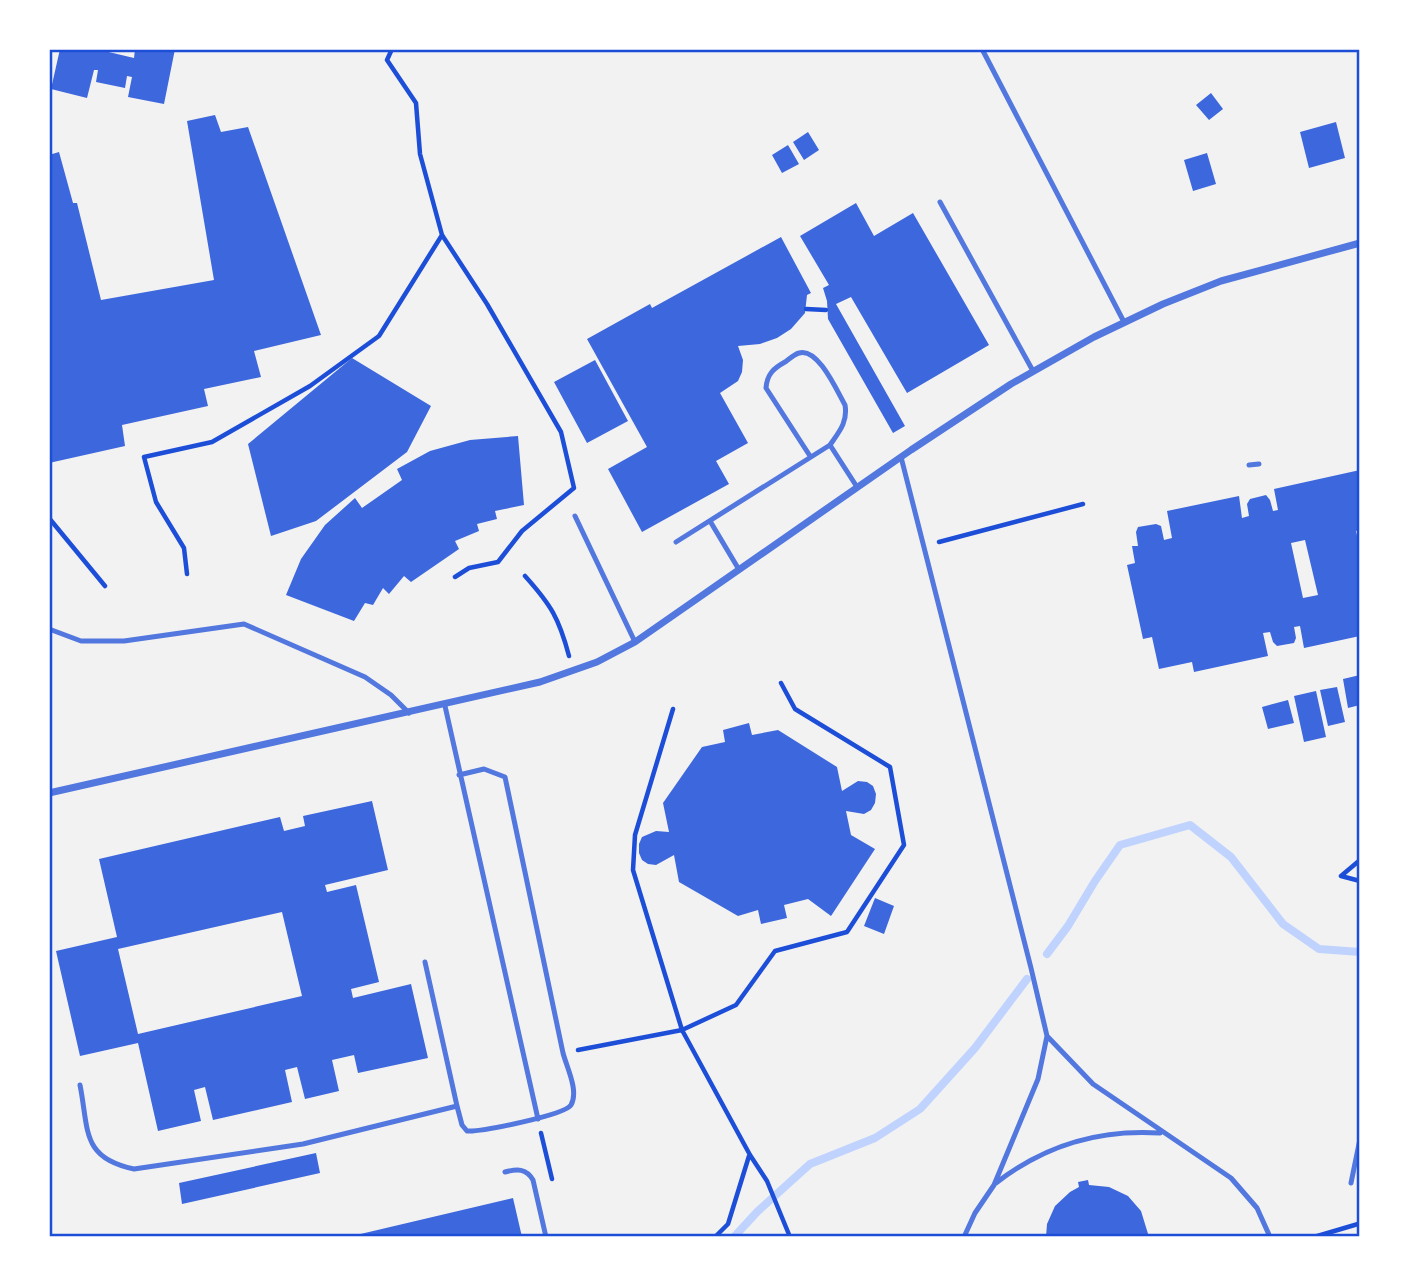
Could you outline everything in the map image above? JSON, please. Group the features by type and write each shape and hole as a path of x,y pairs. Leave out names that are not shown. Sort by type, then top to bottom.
{"street":[{"path":"49,793 445,706 573,671 635,642 901,457 1033,371 1124,322 1221,281 1360,243"}],"lane":[{"path":"982,49 1124,322"},
{"path":"940,202 1033,371"},
{"path":"676,542 830,445 842,428 845,405 818,360 811,353 799,353 773,369 766,388 810,456"},
{"path":"830,445 857,487"},
{"path":"901,457 1047,1037 1038,1079 993,1185 964,1237"},
{"path":"1249,465 1259,464"},
{"path":"575,516 635,642"},
{"path":"710,521 738,568"},
{"path":"49,629 81,641 124,641 244,624 365,677 391,695 409,713"},
{"path":"445,706 538,1119"},
{"path":"425,962 457,1106 462,1125 467,1131 538,1119 566,1111 572,1104 573,1091 505,777 484,769 459,775"},
{"path":"1047,1037 1093,1084 1231,1178 1257,1208 1270,1237"},
{"path":"80,1085 91,1143 109,1162 134,1169 303,1144 457,1106"},
{"path":"993,1185 1037,1156 1073,1141 1111,1133 1163,1133"},
{"path":"1351,1183 1360,1139"},
{"path":"505,1172 517,1169 530,1175 546,1237"}],"path":[{"path":"391,49 387,60 416,103 420,154 442,235 488,304 561,432 574,488 522,531 498,562 469,568 454,577"},
{"path":"187,574 184,548 156,502 144,457 212,442 310,386 379,336 442,235"},
{"path":"806,309 826,310"},
{"path":"924,546 1083,503"},
{"path":"49,518 104,586"},
{"path":"525,576 548,602 562,629 573,671"},
{"path":"564,1053 682,1030 736,1005 775,951 847,932 904,845 890,767 795,709 781,683"},
{"path":"673,709 635,835 633,870 682,1030 767,1181 790,1237"},
{"path":"1360,860 1341,876 1360,881"},
{"path":"715,1237 728,1224 750,1155"},
{"path":"1314,1237 1358,1224"}],"building":[{"path":"60,49 96,49 134,58 135,49 175,49 164,104 128,97 132,77 127,76 125,88 96,82 98,70 94,70 87,98 51,89"},
{"path":"1211,93 1223,109 1209,120 1196,105"},
{"path":"215,115 221,132 248,127 321,335 254,351 261,377 204,389 208,406 122,425 125,446 49,463 49,155 59,152 73,203 77,203 101,300 214,280 187,121"},
{"path":"1336,122 1345,158 1309,168 1300,132"},
{"path":"808,132 819,150 804,160 793,142"},
{"path":"788,145 799,164 782,173 772,155"},
{"path":"1207,153 1216,184 1193,191 1184,160"},
{"path":"856,203 874,236 913,213 989,345 907,393 851,297 836,304 905,426 893,433 828,319 823,288 829,285 800,236"},
{"path":"781,237 811,293 807,295 805,313 791,329 760,344 738,346 743,360 742,372 738,381 720,393 748,443 716,461 729,484 642,532 608,469 647,447 587,339 650,304 652,308"},
{"path":"352,358 431,406 407,452 316,521 271,536 248,444"},
{"path":"595,360 628,421 587,443 554,382"},
{"path":"518,436 524,505 495,511 497,519 477,524 479,531 455,541 459,549 411,582 404,576 389,594 383,588 373,605 365,603 354,621 286,595 301,559 325,525 355,498 362,508 402,480 397,469 430,451 470,440"},
{"path":"1360,470 1360,530 1356,531 1360,549 1360,636 1304,648 1300,626 1294,627 1294,643 1277,646 1270,632 1263,633 1268,656 1194,672 1192,662 1159,669 1152,637 1143,639 1127,565 1135,563 1132,546 1138,546 1138,527 1156,524 1161,526 1164,540 1172,538 1167,511 1239,496 1242,518 1249,516 1247,504 1250,499 1266,495 1273,511 1278,510 1274,489","holes":["1305,540 1318,595 1303,598 1291,543"]},
{"path":"1360,675 1360,705 1348,708 1343,679"},
{"path":"1337,687 1345,722 1328,726 1320,690"},
{"path":"1316,691 1326,737 1304,742 1294,696"},
{"path":"1288,700 1294,723 1268,729 1262,707"},
{"path":"749,723 752,735 778,730 837,767 842,791 858,781 873,786 876,794 871,810 864,814 846,811 851,835 875,849 831,916 808,899 784,905 787,918 761,924 758,910 738,916 679,882 674,855 656,865 642,860 639,853 642,837 656,831 669,832 663,803 702,747 725,742 723,730"},
{"path":"372,801 388,870 325,885 327,892 356,885 379,982 351,989 353,998 411,984 428,1058 358,1073 354,1055 332,1060 339,1091 305,1099 297,1067 285,1070 292,1102 213,1120 205,1087 194,1090 201,1121 158,1131 138,1043 80,1056 56,951 117,937 99,859 280,817 284,831 305,826 303,816","holes":["282,912 302,996 138,1034 118,949"]},
{"path":"875,898 894,906 884,934 864,926"},
{"path":"316,1153 320,1173 182,1204 179,1183"},
{"path":"1088,1180 1089,1185 1109,1187 1128,1196 1141,1211 1149,1237 1046,1237 1047,1224 1055,1206 1079,1187 1078,1182"},
{"path":"513,1198 522,1237 352,1237 352,1236"}],"waterway":[{"path":"1047,954 1120,845 1190,825 1231,857 1283,924 1319,949 1360,952"},
{"path":"734,1237 810,1164 875,1138 920,1109 975,1048 1027,979"}]}
